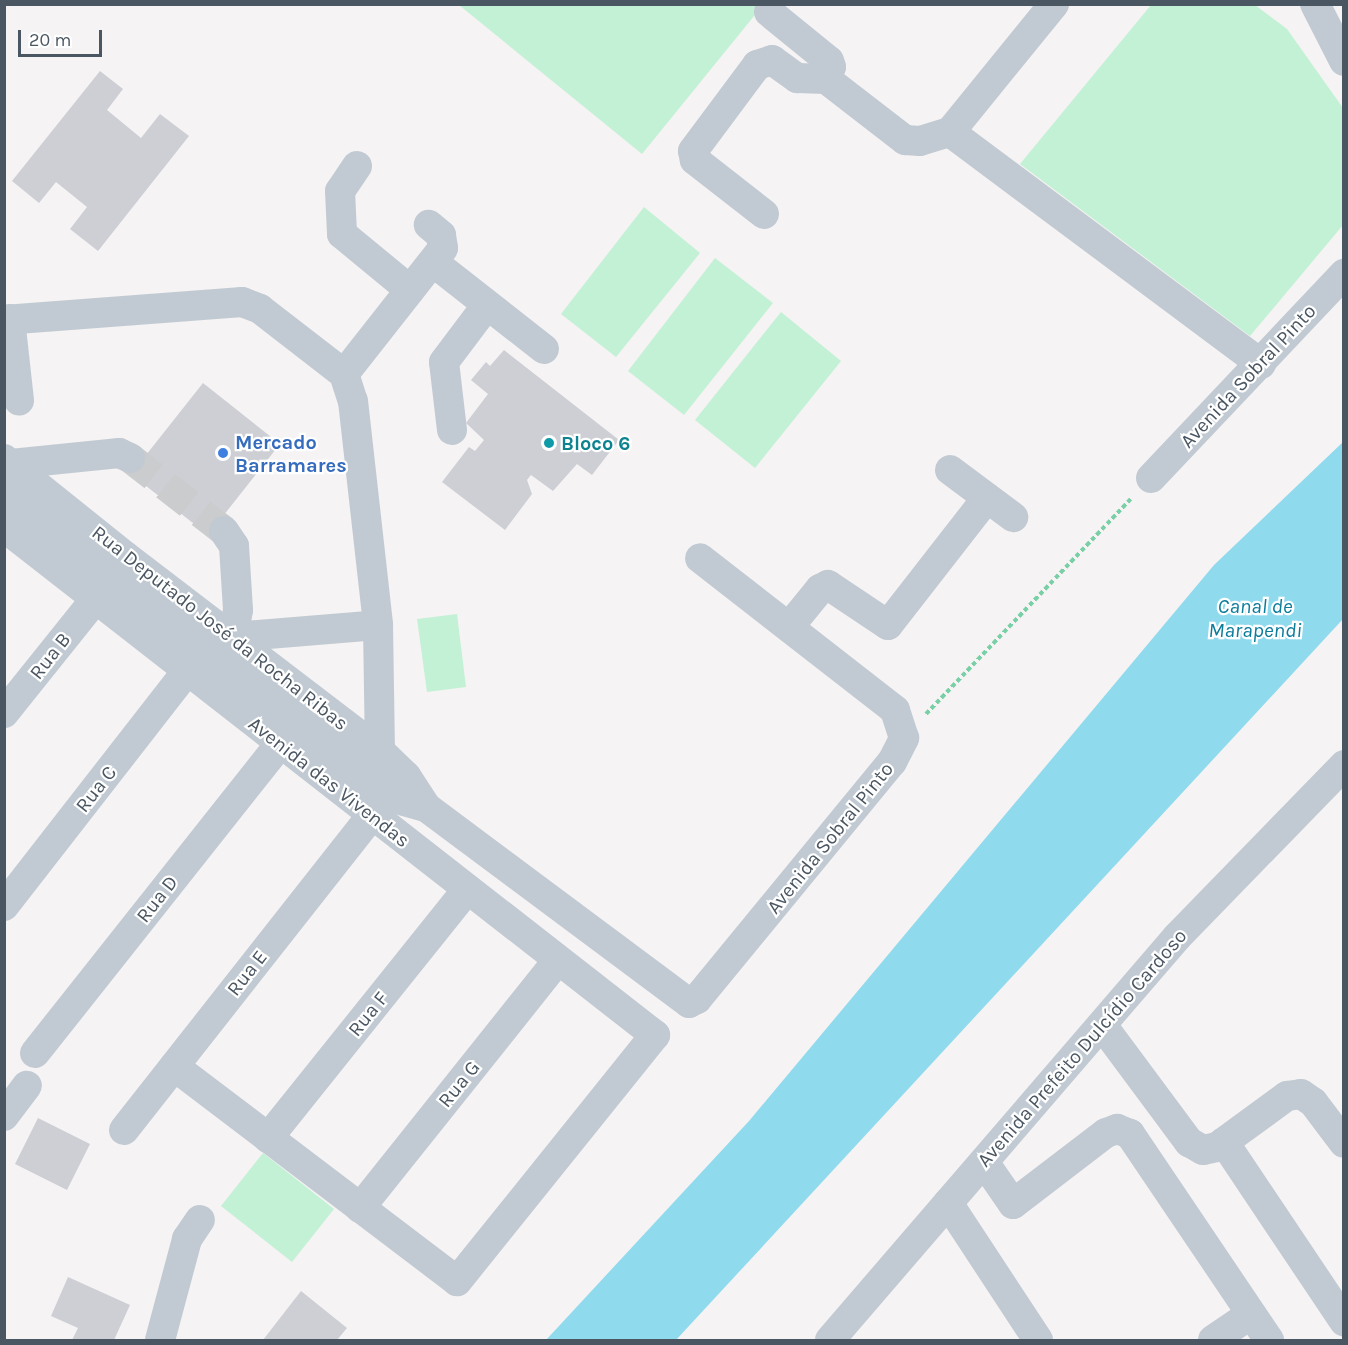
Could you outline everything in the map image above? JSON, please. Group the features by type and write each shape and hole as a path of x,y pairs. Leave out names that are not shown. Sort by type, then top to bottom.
{"street":[{"path":"764,214 695,160 693,151 696,143 764,60 772,60 806,81 826,80 905,140 920,141 950,132 1054,4"},
{"path":"1293,4 1321,17 1344,61"},
{"path":"769,12 829,61 831,67 826,80"},
{"path":"950,132 1261,364"},
{"path":"357,166 340,191 342,234 410,290"},
{"path":"344,374 443,248 443,241 429,225"},
{"path":"433,262 544,349"},
{"name":"Avenida Sobral Pinto","path":"1151,478 1344,274"},
{"path":"19,401 8,320 242,302 260,309 344,374 352,401 378,625 380,752 359,773"},
{"path":"452,430 444,362 487,304"},
{"path":"8,462 119,453 130,458"},
{"name":"Rua Deputado José da Rocha Ribas","path":"8,462 124,556 233,637 380,752 406,776 426,807 685,1003"},
{"path":"950,470 1012,517"},
{"name":"Rua Deputado José da Rocha Ribas","path":"4,493 390,797 426,807"},
{"path":"789,627 820,589 828,585 880,623 893,621 987,498"},
{"name":"Avenida das Vivendas","path":"4,527 371,816 655,1035 457,1281 360,1208"},
{"path":"224,531 234,546 238,610 233,637 378,625"},
{"path":"700,558 895,710 904,738"},
{"name":"Rua B","path":"4,713 96,598"},
{"name":"Rua C","path":"4,906 187,671"},
{"name":"Avenida Sobral Pinto","path":"685,1003 693,1003 705,990 892,762 904,738"},
{"name":"Rua D","path":"34,1053 280,744"},
{"name":"Avenida Prefeito Dulcídio Cardoso","path":"830,1341 1177,937 1344,765"},
{"name":"Rua E","path":"124,1130 371,816"},
{"name":"Rua F","path":"268,1138 467,890"},
{"name":"Rua G","path":"360,1208 558,960"},
{"path":"1102,1025 1189,1142 1203,1150 1224,1142 1287,1096 1301,1094 1313,1102 1344,1143"},
{"path":"174,1066 360,1208"},
{"path":"4,1116 27,1086"},
{"path":"984,1162 1013,1204 1106,1133 1117,1129 1130,1134 1269,1341"},
{"path":"1224,1142 1344,1321"},
{"path":"948,1203 1038,1341"},
{"path":"160,1341 187,1239 200,1220"},
{"path":"1213,1341 1251,1314"}],"path":[{"path":"904,738 1151,478"}],"green space":[{"path":"459,5 763,5 642,154"},
{"path":"1151,5 1255,5 1287,29 1343,108 1343,225 1250,336 1020,164"},
{"path":"644,207 700,253 616,357 561,314"},
{"path":"715,258 773,303 684,415 628,371"},
{"path":"781,312 841,361 755,468 695,420"},
{"path":"457,614 466,687 427,692 417,619"},
{"path":"263,1153 334,1209 292,1262 221,1206"}],"water":[{"name":"Canal de Marapendi","path":"1343,442 1343,619 676,1340 546,1340 749,1121 1214,565"}],"building":[{"path":"100,71 123,89 107,110 141,138 160,114 189,136 98,251 70,229 87,207 56,182 39,203 12,181"},
{"name":"Bloco 6","path":"504,350 619,440 592,475 577,464 553,491 531,475 527,480 532,494 505,530 442,482 469,447 475,451 484,440 466,423 488,394 471,380 486,362 490,366"},
{"path":"203,383 280,444 208,535 131,474"},
{"path":"38,1118 90,1144 67,1190 15,1164"},
{"path":"68,1277 130,1305 114,1340 72,1340 78,1328 51,1316"},
{"path":"301,1291 347,1328 337,1340 263,1340"}],"tunnel":[{"path":"130,458 224,531"}],"place":[{"name":"Bloco 6","path":"549,443"},
{"name":"Mercado Barramares","path":"223,453"}]}
